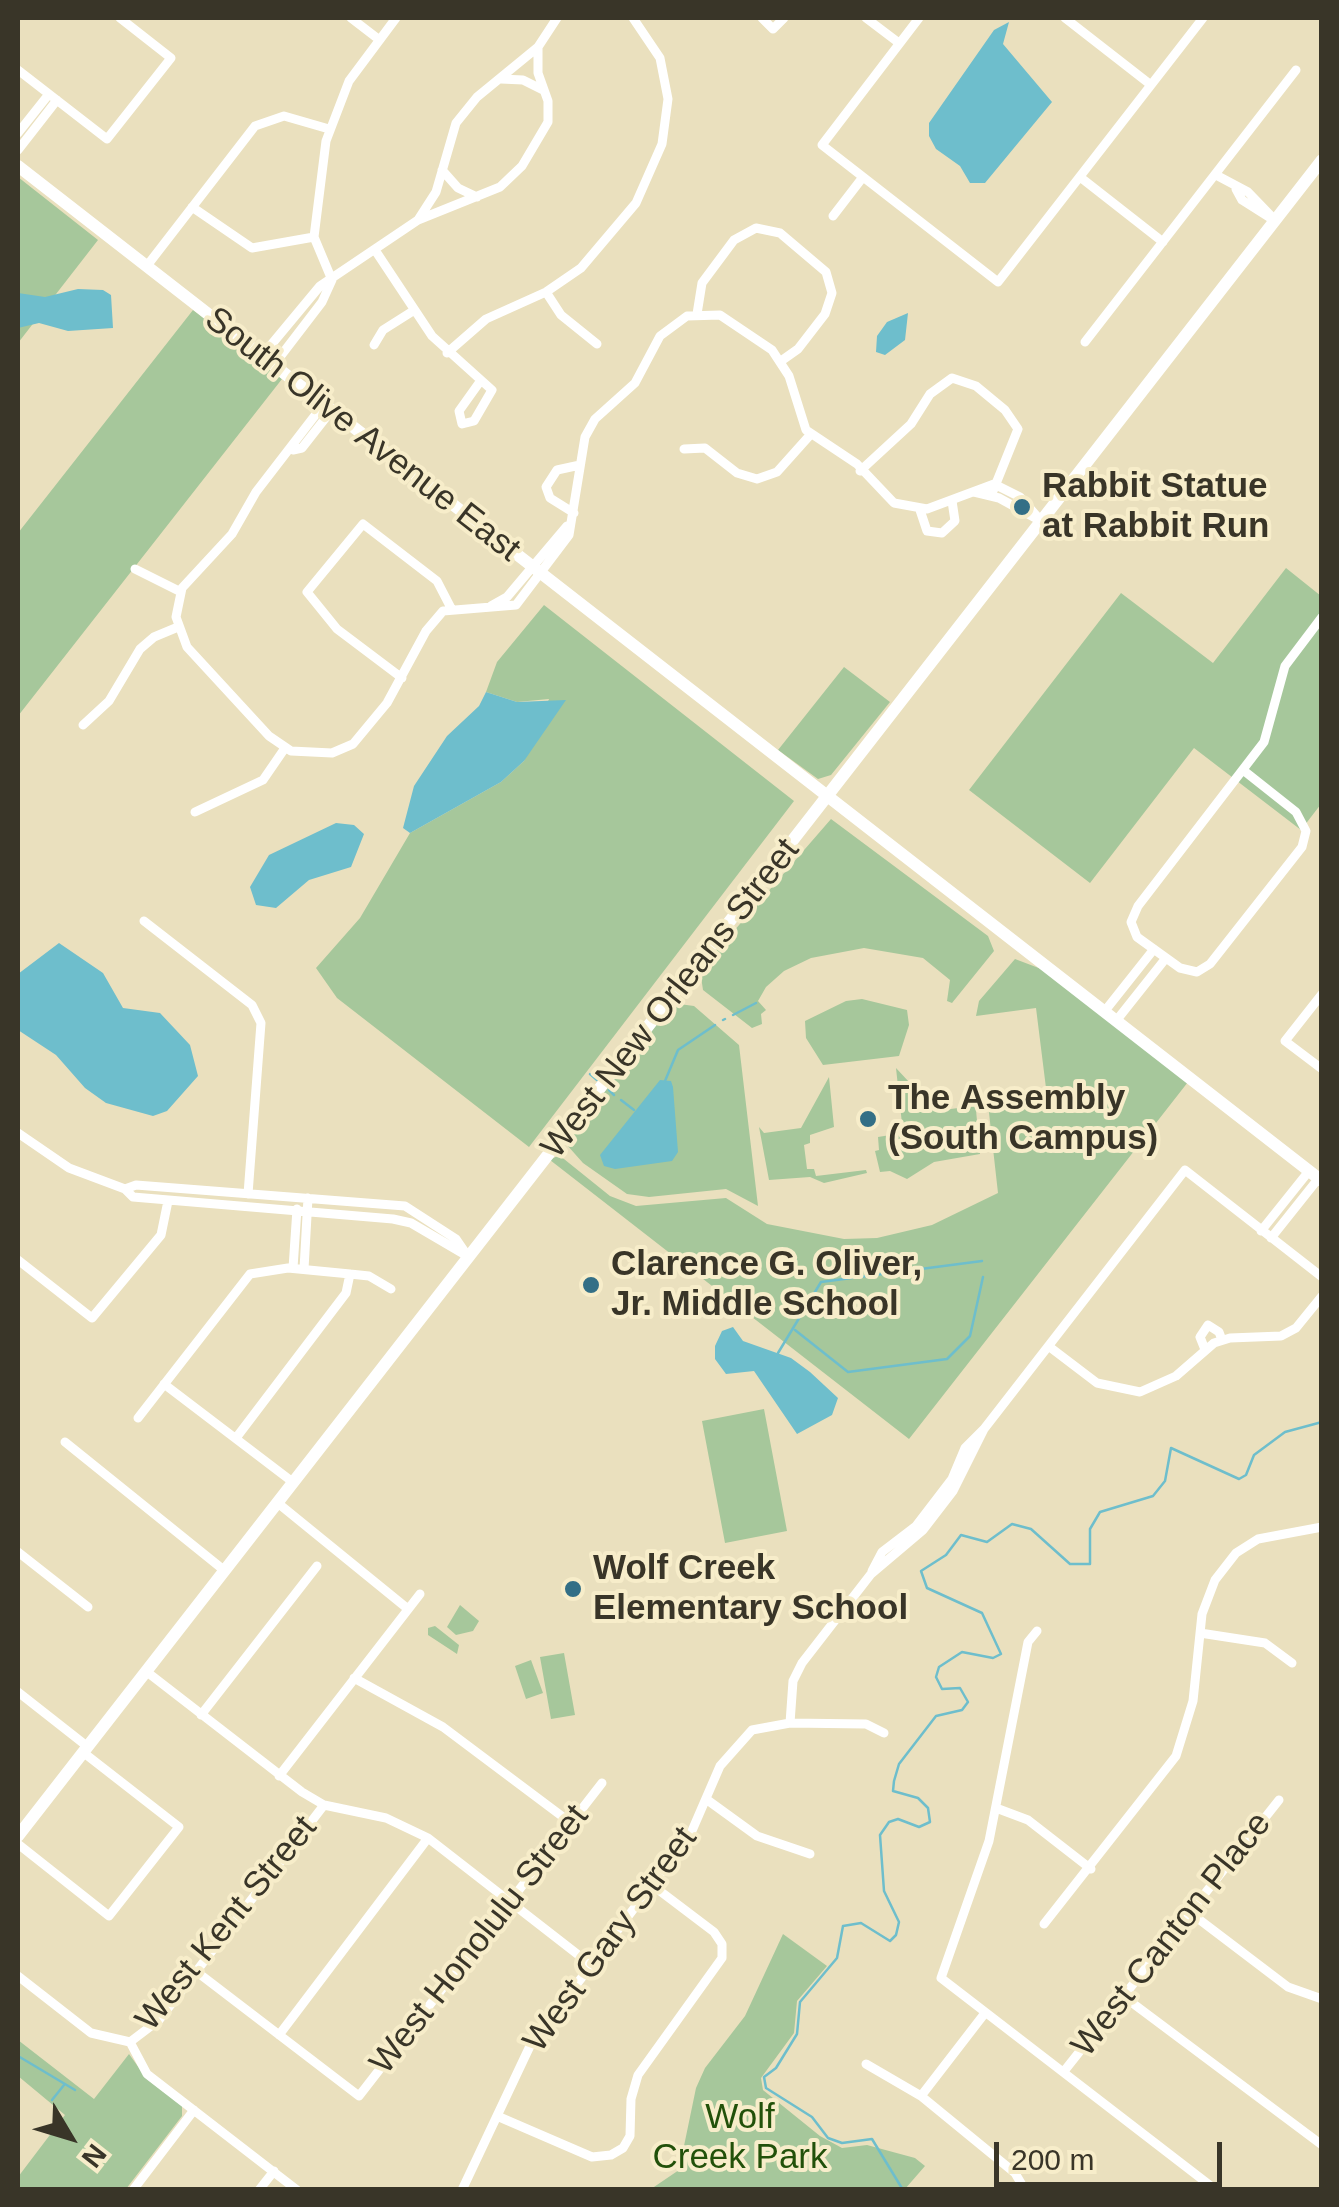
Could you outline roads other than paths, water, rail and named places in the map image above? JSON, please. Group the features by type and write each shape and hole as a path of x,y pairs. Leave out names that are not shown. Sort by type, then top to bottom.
{"street":[{"path":"18,70 107,139 171,58 120,18"},
{"path":"351,18 377,38"},
{"path":"332,280 314,237 329,128 349,81 377,38 396,18"},
{"path":"418,220 436,192 447,142 456,124 538,47 558,18"},
{"path":"447,353 486,319 546,292 595,255 630,212 657,161 668,105 660,58 633,18"},
{"path":"762,18 774,29 784,18"},
{"path":"866,18 899,43"},
{"path":"919,18 822,144 998,282 1204,18"},
{"path":"1064,18 1151,85"},
{"path":"267,362 322,302 332,280 418,220 500,186 536,149 548,122 545,92 538,74 538,47"},
{"path":"1085,342 1296,70"},
{"path":"500,79 523,80 545,92"},
{"path":"18,133 53,97"},
{"path":"18,150 53,97"},
{"path":"146,267 247,134 263,121 284,116 329,128"},
{"name":"West New Orleans Street","path":"18,1836 1322,160"},
{"name":"South Olive Avenue East","path":"18,166 828,798"},
{"path":"442,170 458,188 477,197"},
{"path":"1216,174 1264,205 1275,220"},
{"path":"833,216 863,177"},
{"path":"1080,177 1163,242"},
{"path":"192,207 252,248 314,237"},
{"path":"697,314 702,283 734,240 756,228 780,233 818,264 832,293 825,314 798,349 781,362"},
{"path":"375,250 413,310 447,353 492,392 474,421 462,424 458,411 479,383"},
{"path":"546,292 561,315 597,344"},
{"path":"374,345 383,330 413,310"},
{"path":"327,408 256,492 232,534 181,592 178,627 187,647 285,748 332,753 353,744 402,678 426,631 450,608 516,605 536,570 569,535 567,526 574,512 585,437 595,419 635,383 672,324 697,314 720,315 735,322 781,362 811,434 860,471 888,499 920,510 994,484"},
{"path":"860,471 911,424 930,394 952,378 976,386 1018,428 991,496"},
{"path":"684,449 705,448 737,473 757,479 777,472 811,434"},
{"path":"574,512 550,498 546,486 556,470 580,465"},
{"path":"994,484 1020,498 1041,521"},
{"path":"974,492 991,496 1041,521"},
{"path":"1012,507 1020,498"},
{"path":"920,510 928,531 942,533 955,520 952,500"},
{"path":"402,678 336,629 308,592 362,524 437,580 450,608"},
{"path":"135,569 181,592"},
{"path":"1243,770 1302,820 1306,831 1302,846 1210,964 1197,972 1166,958 1137,938 1132,922 1138,906 1264,742 1285,666 1322,617"},
{"path":"83,725 109,701 140,649 154,637 178,627"},
{"path":"195,812 262,780 285,748"},
{"path":"828,798 1318,1176"},
{"path":"144,921 252,1005 260,1023 248,1207"},
{"path":"1104,1012 1154,950"},
{"path":"1116,1021 1166,958"},
{"path":"1322,994 1285,1041 1322,1069"},
{"path":"18,1132 68,1168 125,1189 132,1196 411,1224 469,1258"},
{"path":"790,1723 796,1673 872,1574 882,1552 916,1526 952,1479 965,1448 1051,1348 1186,1170 1322,1276"},
{"path":"1261,1230 1318,1176"},
{"path":"1271,1238 1318,1176"},
{"path":"125,1189 136,1185 405,1206 456,1240 469,1258"},
{"path":"18,1260 92,1318 161,1235 170,1188"},
{"path":"299,1269 303,1197"},
{"path":"411,1224 418,1212"},
{"path":"138,1418 250,1274 267,1268 350,1274 368,1276 391,1289"},
{"path":"236,1438 346,1293 350,1274"},
{"path":"1051,1348 1098,1384 1140,1392 1176,1376 1213,1343 1281,1336 1296,1328 1322,1296"},
{"path":"164,1384 294,1483"},
{"path":"65,1442 225,1571"},
{"path":"278,1504 408,1609"},
{"path":"1044,1924 1158,1784 1183,1740 1194,1701 1200,1634 1209,1590 1236,1553 1258,1539 1322,1526"},
{"path":"18,1552 88,1607"},
{"path":"201,1715 318,1566"},
{"path":"278,1776 420,1594"},
{"path":"1038,1632 1028,1642 996,1808 956,1944 940,1972 946,1983 1065,2070 1216,2190"},
{"path":"1200,1634 1265,1643 1292,1663"},
{"path":"148,1672 278,1776 324,1805 386,1818 428,1838 590,1964"},
{"path":"354,1678 443,1727 572,1823"},
{"path":"18,1708 21,1695 179,1826 108,1916 18,1844"},
{"name":"West Gary Street","path":"462,2190 530,2046 696,1825 720,1766 743,1737 763,1724 790,1723 866,1724 884,1733"},
{"name":"West Honolulu Street","path":"278,2035 359,2096 602,1783"},
{"path":"706,1798 757,1836 810,1854"},
{"name":"West Canton Place","path":"1065,2070 1280,1800"},
{"name":"West Kent Street","path":"130,2042 150,2030 198,1972 324,1805"},
{"path":"996,1808 1028,1820 1090,1869"},
{"path":"198,1972 278,2035 428,1838"},
{"path":"497,2116 573,2152 611,2155 630,2136 631,2099 638,2075 719,1965 722,1950 714,1932 652,1885"},
{"path":"1188,1911 1288,1986 1322,1998"},
{"path":"18,1976 92,2034 130,2042 147,2074 298,2190"},
{"path":"1123,1996 1322,2145"},
{"path":"921,2096 985,2013"},
{"path":"866,2064 921,2096 1015,2172 1026,2190"},
{"path":"133,2190 194,2110"},
{"path":"259,2190 274,2171"}],"water":[{"path":"1009,22 1003,44 1052,102 985,183 970,183 960,166 936,149 929,136 929,123 994,30"},
{"path":"78,289 103,290 111,295 113,328 68,331 39,323 18,328 18,293 45,297"},
{"path":"908,313 905,340 885,355 876,352 877,336 887,322"},
{"path":"486,692 517,702 566,700 524,761 501,782 410,833 403,828 414,786 447,736 479,706"},
{"path":"336,823 354,825 364,834 351,867 309,880 276,908 256,905 250,887 269,855"},
{"path":"59,943 103,973 123,1008 160,1013 190,1045 198,1076 167,1111 153,1116 106,1103 85,1088 56,1055 18,1030 18,974"},
{"path":"660,1080 671,1081 673,1087 678,1152 672,1161 615,1169 604,1166 600,1155"},
{"path":"733,1327 743,1341 791,1358 810,1372 838,1398 832,1415 797,1434 754,1371 726,1374 715,1359 715,1346 722,1331"}],"waterway":[{"path":"733,1015 756,1003"},
{"path":"665,1081 678,1050 715,1025"},
{"path":"590,1074 597,1080"},
{"path":"609,1090 614,1095"},
{"path":"621,1100 634,1110"},
{"path":"778,1353 821,1282 982,1261"},
{"path":"795,1330 848,1372 947,1359 970,1336 983,1277"},
{"path":"903,2190 872,2139 842,2143 828,2138 812,2117 766,2088 764,2077 776,2068 797,2034 800,2002 837,1958 843,1926 861,1923 890,1941 896,1935 899,1922 884,1891 880,1835 889,1822 898,1819 919,1827 930,1822 928,1808 918,1798 893,1791 899,1764 936,1716 962,1710 968,1702 960,1688 942,1689 936,1677 939,1667 962,1652 993,1658 1001,1654 982,1613 927,1588 921,1571 946,1555 961,1535 987,1542 1012,1524 1031,1529 1070,1564 1090,1564 1090,1529 1100,1512 1153,1496 1165,1481 1171,1448 1239,1479 1246,1475 1254,1455 1285,1432 1322,1422"},
{"path":"18,2056 75,2090"},
{"path":"52,2100 64,2085"}],"place":[{"name":"Rabbit Statue at Rabbit Run","path":"1022,507"},
{"name":"The Assembly (South Campus)","path":"868,1119"},
{"name":"Clarence G. Oliver, Jr. Middle School","path":"591,1285"},
{"name":"Wolf Creek Elementary School","path":"573,1589"}],"park label":[{"name":"Wolf Creek Park","path":"740,2138"}]}
